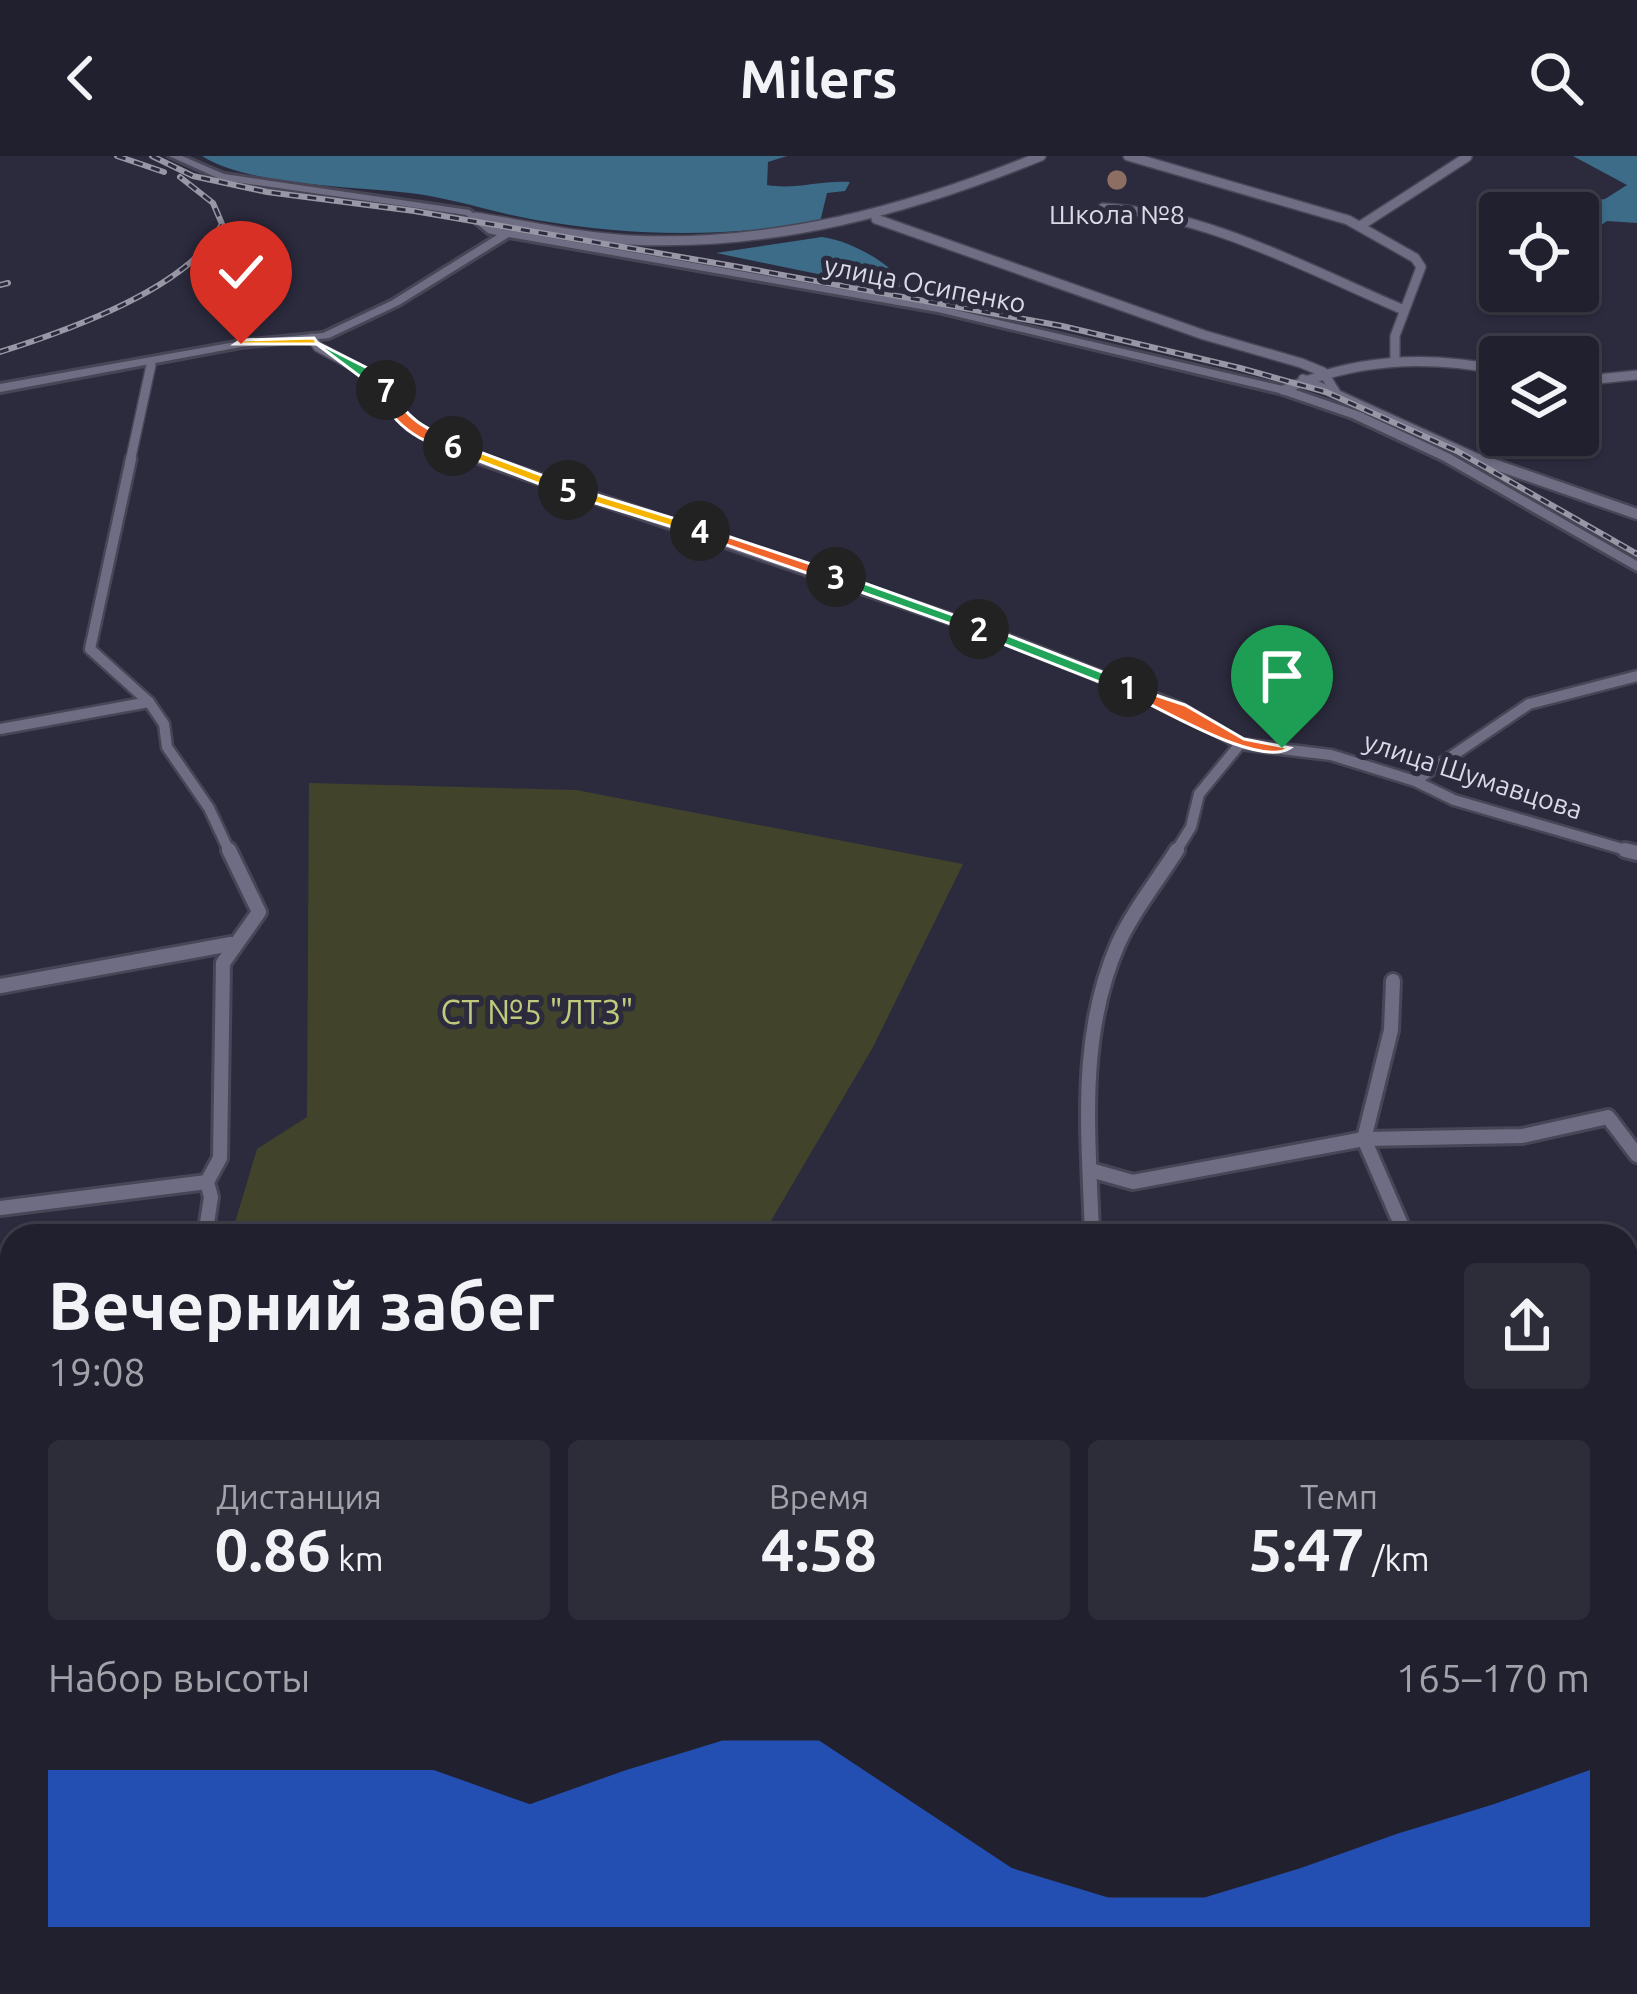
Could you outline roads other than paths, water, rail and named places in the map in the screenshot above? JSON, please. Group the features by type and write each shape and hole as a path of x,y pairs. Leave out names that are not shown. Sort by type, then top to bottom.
{"street":[{"name":"улица Осипенко","path":"174,156 222,177 475,217 481,226 508,233 938,309 1283,389 1356,415 1446,457 1637,567"},
{"path":"475,217 569,234 743,241 876,219 1041,156"},
{"path":"1128,156 1360,226 1421,267 1419,284 1404,310 1395,360"},
{"path":"1360,226 1467,157"},
{"path":"1103,208 1144,210 1256,247 1404,310"},
{"name":"улица Осипенко","path":"876,219 1323,372"},
{"path":"0,388 241,344 312,338 395,303 508,233"},
{"name":"улица Шумавцова","path":"312,338 318,347 376,378 394,411 410,426 480,458 986,632 1180,708 1240,744 1331,755 1454,800 1637,853"},
{"path":"1283,389 1323,372 1395,360 1447,358 1479,365"},
{"path":"0,986 231,944 250,929 259,912 209,808 167,747 164,724 149,702 90,649 151,364"},
{"path":"1323,372 1336,393"},
{"path":"1599,379 1637,375"},
{"path":"1303,379 1505,471 1590,495 1636,515"},
{"path":"1415,782 1528,704 1637,676"},
{"path":"0,729 149,702"},
{"path":"1092,1224 1087,1055 1099,995 1120,940 1191,827 1199,794 1240,744"},
{"path":"207,1224 211,1198 207,1182 220,1158 224,963 231,944"},
{"path":"1393,981 1391,1030 1364,1139 1401,1224"},
{"path":"1090,1170 1133,1182 1364,1139 1522,1136 1608,1118 1637,1155"},
{"path":"0,1208 207,1182"}],"water":[{"path":"202,156 787,156 768,162 767,185 850,182 845,191 827,193 820,222 713,232 644,232 536,220 410,193 274,179"},
{"path":"1573,156 1637,156 1637,223 1607,221 1599,227 1599,200 1627,185"},
{"path":"822,237 870,255 909,288 866,284 716,253"}],"railway":[{"path":"117,156 164,172"},
{"path":"152,156 193,176 267,192 414,211 739,267 1062,326 1240,368 1326,392 1457,451 1637,554"},
{"path":"0,352 124,304 184,268 206,247 222,224 213,203 180,177"},
{"path":"0,285 8,283"}],"place":[{"name":"Школа №8","path":"1117,180"}],"park label":[{"name":"СТ №5 \"ЛТЗ\"","path":"537,1012"}]}
